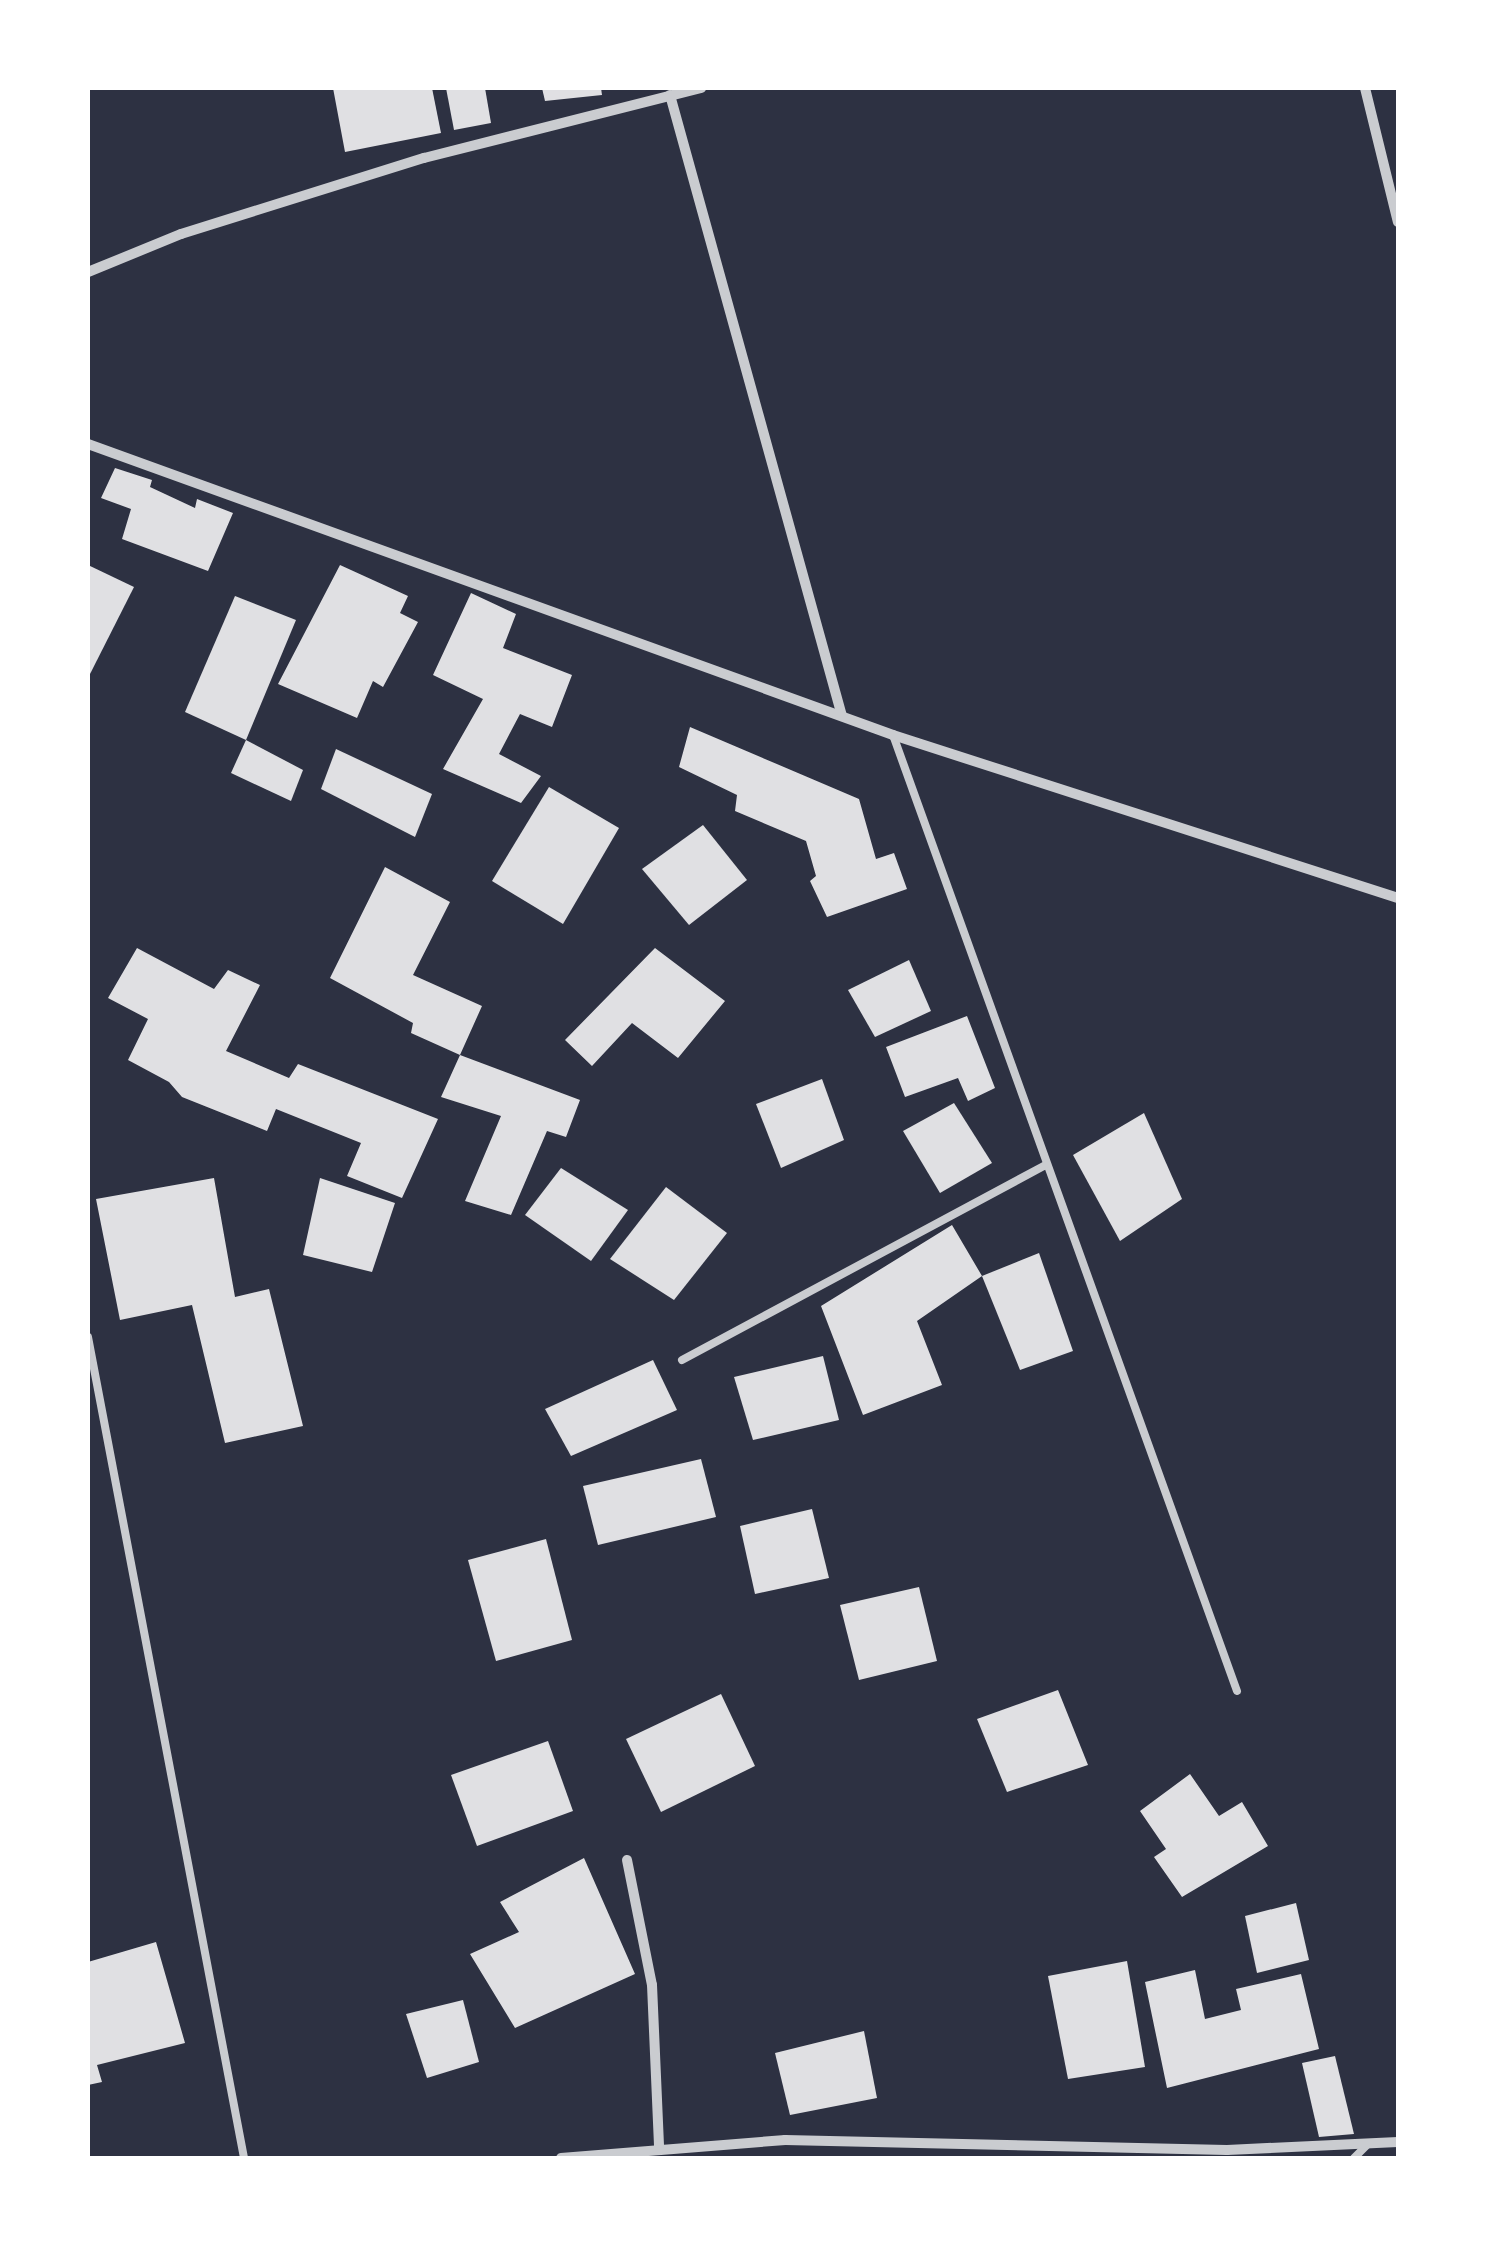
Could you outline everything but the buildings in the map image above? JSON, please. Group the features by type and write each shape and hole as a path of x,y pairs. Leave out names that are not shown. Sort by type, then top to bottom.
{"street":[{"path":"88,272 181,234 424,158 701,88"},
{"path":"1365,88 1398,222"},
{"path":"670,95 842,716"},
{"path":"88,444 893,736 1398,898"},
{"path":"627,1860 652,1985 659,2148"},
{"path":"561,2158 785,2140 1229,2154 1398,2142"}],"lane":[{"path":"893,736 1044,1166 1237,1690"},
{"path":"682,1360 1044,1166"},
{"path":"88,1337 244,2158"},
{"path":"1354,2158 1368,2144"}]}
